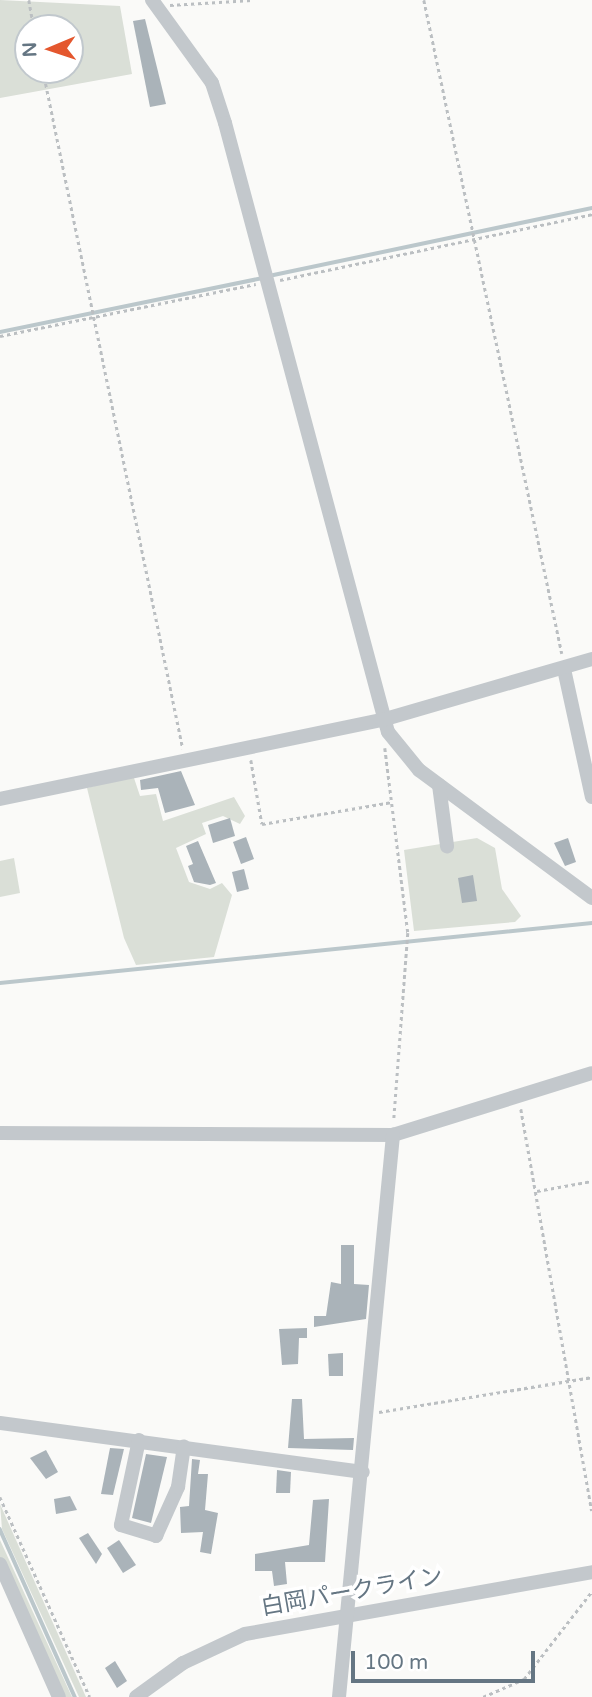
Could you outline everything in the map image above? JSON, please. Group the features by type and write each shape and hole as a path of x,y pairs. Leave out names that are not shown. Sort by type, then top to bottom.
{"street":[{"path":"158,2 212,83 385,726 439,786 592,898"},
{"path":"0,799 185,756 385,726 592,659"},
{"path":"565,669 592,797"},
{"path":"439,786 447,846"},
{"path":"0,1133 393,1135 592,1073"},
{"path":"339,1697 351,1616 393,1135"},
{"path":"0,1423 363,1472"},
{"path":"139,1440 121,1525 156,1536 178,1487 184,1446"},
{"path":"0,1564 59,1697"},
{"name":"白岡パークライン","path":"136,1697 183,1664 245,1634 592,1572"}],"path":[{"path":"158,2 252,0"},
{"path":"424,0 565,669"},
{"path":"46,84 185,756"},
{"path":"0,336 592,214"},
{"path":"385,726 408,933 393,1135"},
{"path":"248,746 262,824 392,802"},
{"path":"518,1096 592,1511"},
{"path":"537,1191 592,1181"},
{"path":"369,1414 592,1377"},
{"path":"0,1497 90,1697"},
{"path":"483,1697 524,1679 592,1591"}],"shaded area":[{"path":"0,0 120,6 132,74 84,83 84,14 14,14 14,84 77,84 0,98"},
{"path":"133,775 140,796 156,794 163,821 234,797 245,816 240,824 223,816 202,823 206,834 176,848 189,882 210,889 222,883 232,895 214,957 136,965 124,938 87,788"},
{"path":"477,838 495,848 502,889 521,916 515,922 414,931 404,850"},
{"path":"14,858 20,893 0,897 0,861"},
{"path":"0,1504 86,1697 79,1697 2,1529"},
{"path":"0,1540 72,1697 63,1697 0,1557"}],"building":[{"path":"145,19 166,104 150,107 133,21"},
{"path":"181,771 195,805 165,813 158,788 141,790 140,780"},
{"path":"230,818 235,836 213,843 208,825"},
{"path":"246,837 254,859 241,864 233,842"},
{"path":"568,838 576,862 565,866 554,843"},
{"path":"198,841 216,883 210,885 194,882 188,866 193,864 186,846"},
{"path":"244,869 249,889 237,892 232,872"},
{"path":"473,875 477,901 462,903 458,878"},
{"path":"341,1245 354,1245 354,1284 369,1285 366,1319 314,1327 314,1316 326,1316 331,1282 341,1284"},
{"path":"307,1328 307,1338 299,1338 298,1364 282,1365 279,1329"},
{"path":"343,1353 343,1376 329,1376 328,1354"},
{"path":"292,1399 302,1399 304,1439 354,1438 353,1450 288,1448"},
{"path":"110,1448 124,1449 113,1495 101,1494"},
{"path":"46,1450 58,1472 46,1479 30,1458"},
{"path":"146,1454 167,1457 151,1523 132,1518"},
{"path":"192,1459 200,1460 198,1474 208,1474 205,1510 218,1513 211,1554 200,1552 203,1532 181,1533 180,1507 189,1506"},
{"path":"277,1470 291,1472 290,1493 276,1493"},
{"path":"70,1496 77,1510 56,1514 54,1499"},
{"path":"329,1499 325,1562 285,1562 287,1584 274,1586 272,1571 255,1571 255,1554 309,1545 313,1500"},
{"path":"88,1533 102,1554 96,1564 79,1538"},
{"path":"119,1540 136,1565 123,1573 107,1548"},
{"path":"115,1661 127,1681 117,1688 105,1668"}],"waterway":[{"path":"269,276 592,208"},
{"path":"0,332 262,278"},
{"path":"0,983 592,923"},
{"path":"0,1529 75,1697"}]}
